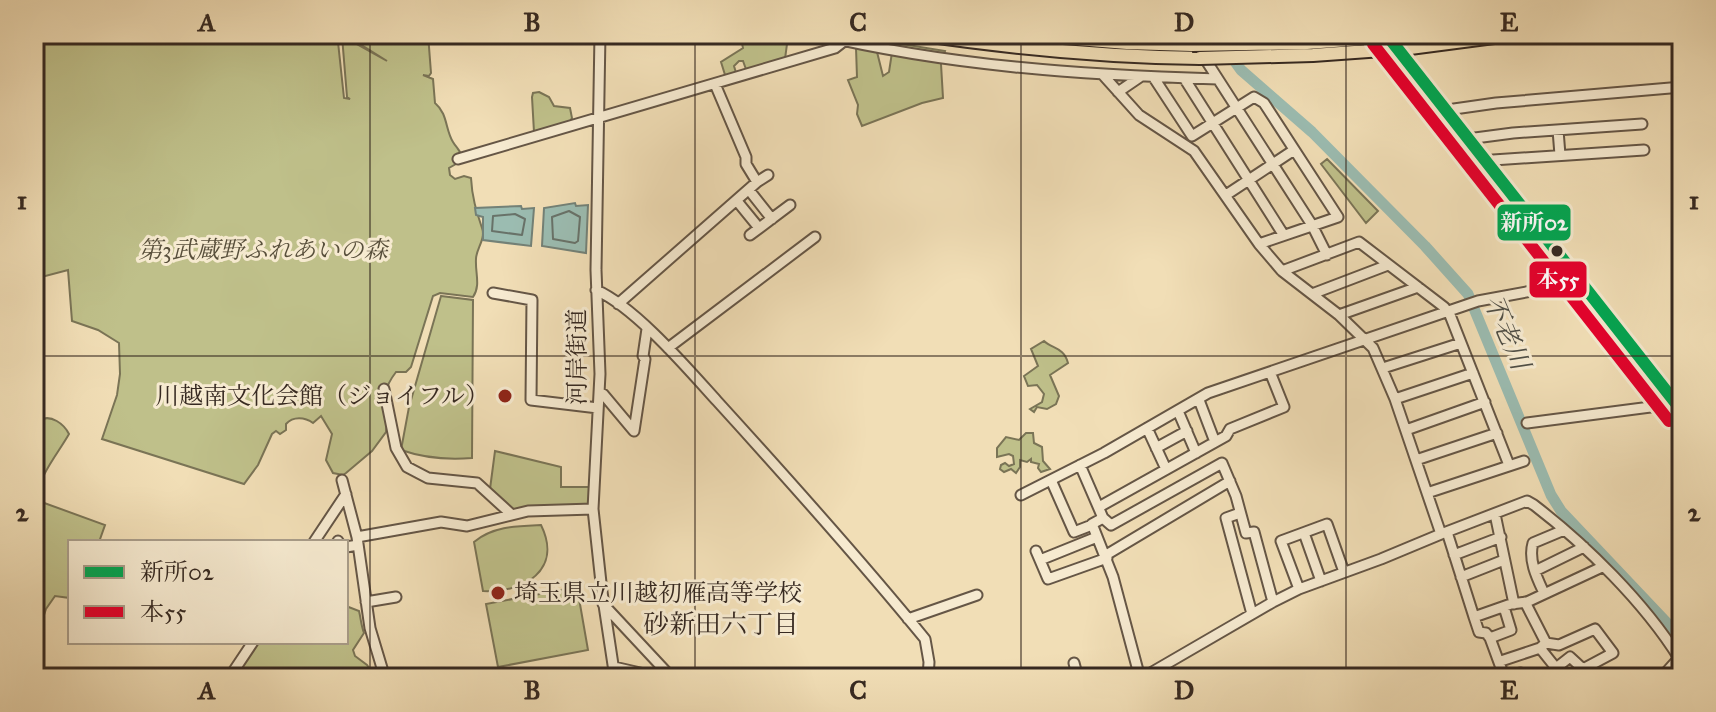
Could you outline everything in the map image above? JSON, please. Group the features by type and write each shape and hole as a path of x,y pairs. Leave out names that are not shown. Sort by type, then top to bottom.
{"highway":[{"path":"918,34 1056,51 1200,58 1410,48 1517,34"},
{"path":"1015,34 1085,40 1190,39 1307,43 1417,34"}],"main road":[{"path":"1386,34 1680,408"}],"street":[{"name":"河岸街道","path":"600,34 596,290 599,394 593,509 614,673"},
{"path":"806,55 813,34 853,39 942,58 1013,67 1154,78 1218,79"},
{"path":"458,159 835,48 853,39"},
{"path":"1190,39 1312,225 1327,255"},
{"path":"1013,67 1014,56"},
{"path":"1103,75 1139,115 1187,139"},
{"path":"1118,92 1140,77"},
{"path":"1154,78 1194,151 1259,244 1282,271 1339,315 1373,348 1395,399 1427,493 1454,555 1479,632 1486,633 1490,638 1504,676 1521,673 1527,678"},
{"path":"1184,78 1283,234"},
{"path":"715,84 753,186 772,219"},
{"path":"1447,113 1454,109 1496,103 1682,87"},
{"path":"1187,139 1254,97 1264,103 1338,217 1259,244"},
{"path":"1470,141 1500,134 1642,124"},
{"path":"1558,130 1560,155"},
{"path":"1226,195 1294,150"},
{"path":"1487,163 1644,150"},
{"path":"618,304 768,175"},
{"path":"737,201 755,232 790,205"},
{"path":"668,348 815,237"},
{"path":"1282,271 1359,242 1448,311 1509,465"},
{"path":"1312,294 1388,265"},
{"path":"1021,495 1208,393 1477,301 1580,282"},
{"path":"1339,315 1418,287"},
{"path":"596,290 618,304 668,348 834,530 925,639 928,678"},
{"path":"493,293 532,300 531,400 598,408"},
{"path":"599,394 611,402 634,431 647,329"},
{"path":"1383,368 1461,343"},
{"path":"1099,507 1226,436 1230,429 1284,407 1270,372"},
{"path":"1395,399 1473,373"},
{"path":"384,389 396,448 412,471 428,478 477,483 511,514"},
{"path":"1199,400 1215,442"},
{"path":"1406,430 1485,402"},
{"path":"1527,423 1666,405 1680,408"},
{"path":"1178,411 1196,453"},
{"path":"1147,428 1166,469"},
{"path":"1156,448 1187,431"},
{"path":"1416,460 1497,433"},
{"path":"1427,493 1524,461"},
{"path":"1080,465 1103,518 1111,525 1222,463 1246,533 1254,532 1273,602"},
{"path":"342,480 357,541 370,628 385,678"},
{"path":"1051,480 1074,532 1103,518"},
{"path":"1097,537 1038,555 1048,579 1106,557 1230,481"},
{"path":"315,540 346,494"},
{"path":"1166,494 1177,513"},
{"path":"1092,525 1106,557 1141,678 1299,589 1527,501 1584,547 1652,619 1681,658 1661,678"},
{"path":"348,546 357,541 441,522 467,526 539,510 593,509"},
{"path":"1240,513 1226,518 1252,614"},
{"path":"1490,638 1511,630 1514,604 1495,514"},
{"path":"1299,589 1281,541 1327,524 1344,572"},
{"path":"1544,593 1531,549 1533,543 1564,530"},
{"path":"1304,533 1321,581"},
{"path":"1454,555 1501,537"},
{"path":"1535,571 1584,547"},
{"path":"1461,577 1504,560"},
{"path":"1474,617 1544,593 1602,567"},
{"path":"908,619 977,595"},
{"path":"366,602 396,597"},
{"path":"603,604 672,678"},
{"path":"1501,661 1543,645 1559,645 1595,629 1613,653 1583,669 1570,657 1556,668 1543,645 1514,604"},
{"path":"229,678 252,644"},
{"path":"1074,663 1078,678"},
{"path":"614,673 662,678"}],"green space":[{"name":"第3武蔵野ふれあいの森","path":"34,34 59,34 65,43 96,34 304,34 303,40 311,43 323,37 338,42 344,98 350,99 347,97 342,36 387,61 344,34 428,34 431,73 429,76 423,75 433,79 435,103 463,160 449,168 450,175 455,179 464,176 471,178 483,232 476,259 477,288 473,297 440,293 433,296 411,367 406,372 396,372 387,389 386,432 372,451 346,473 333,473 326,460 332,434 321,416 313,423 303,419 292,420 286,424 286,430 272,434 258,465 244,484 102,439 117,395 119,343 98,330 72,321 68,270 34,279"},
{"path":"740,34 794,34 794,41 787,44 785,59 747,72 743,61 739,61 734,66 737,76 726,78 721,62 743,48"},
{"path":"859,40 871,42 883,76 889,72 896,43 945,51 941,64 943,98 862,126 848,80 857,77 856,48"},
{"path":"539,92 549,97 554,106 570,108 572,118 568,125 534,132 532,97 533,93"},
{"path":"1327,159 1378,211 1366,223 1321,164"},
{"path":"441,296 473,300 472,458 436,458 401,450 409,407"},
{"path":"1044,341 1061,351 1068,363 1050,375 1059,396 1056,404 1047,409 1037,407 1034,412 1030,409 1042,402 1044,394 1037,385 1028,386 1024,376 1038,366 1031,349"},
{"path":"34,412 39,413 40,420 48,418 57,421 69,434 45,474 36,500 105,525 100,540 68,540 68,598 55,596 42,621 34,621"},
{"path":"1026,433 1033,433 1034,443 1042,447 1043,461 1050,469 1041,472 1039,464 1031,462 1031,459 1027,462 1020,460 1016,473 1011,469 1004,472 1000,469 1001,465 1014,464 1013,456 997,457 997,448 1006,437 1019,440"},
{"path":"495,451 561,467 561,487 590,487 589,505 512,511 490,489"},
{"path":"541,525 547,541 547,555 536,576 512,588 483,591 474,542 497,530"},
{"path":"577,587 588,650 498,667 486,604"},
{"path":"348,607 359,611 364,633 353,650 355,656 367,665 376,678 228,678 253,644 348,644"}],"water":[{"path":"575,203 576,206 588,205 586,253 542,246 544,208"},
{"path":"521,206 522,209 534,208 531,246 483,240 483,217 476,215 475,208"}],"waterway":[{"name":"不老川","path":"1215,34 1241,70 1312,132 1468,294 1551,495 1561,511 1668,624 1682,645"}],"transit line":[{"name":"新所02","path":"1386,34 1682,411"},
{"name":"本55","path":"1373,44 1669,421"}],"place":[{"name":"川越南文化会館（ジョイフル）","path":"505,396"},
{"name":"埼玉県立川越初雁高等学校","path":"498,593"}],"district":[{"name":"砂新田六丁目","path":"721,624"}]}
